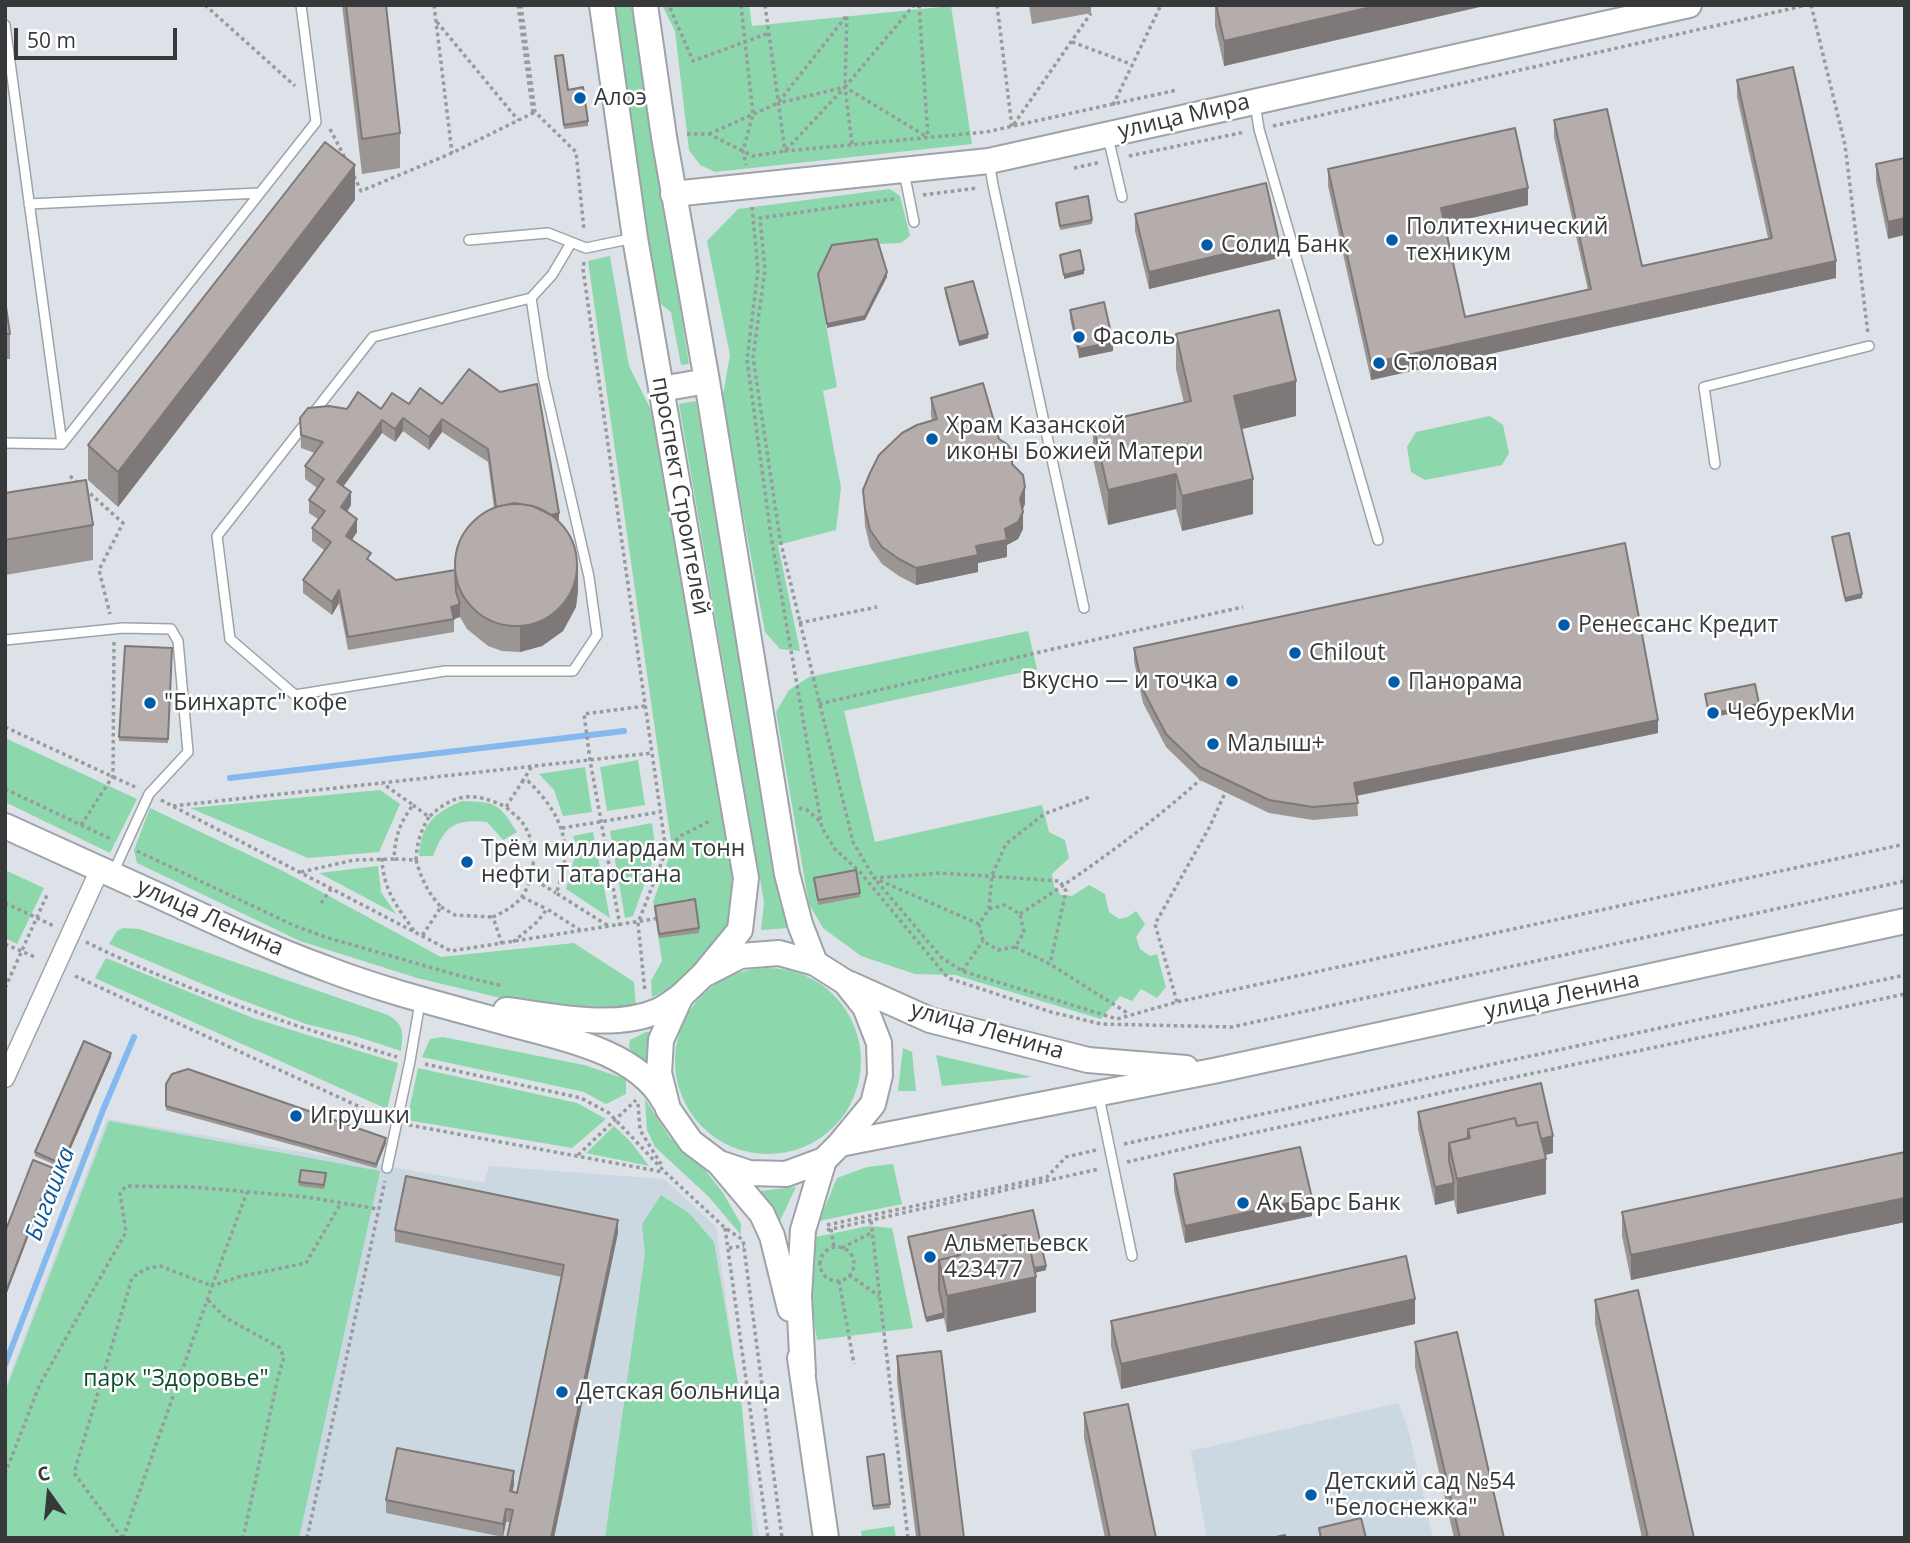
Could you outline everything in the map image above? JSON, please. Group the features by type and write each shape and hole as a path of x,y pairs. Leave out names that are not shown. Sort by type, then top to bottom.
{"street":[{"name":"проспект Строителей","path":"602,5 635,238 746,878 740,930 703,975"},
{"name":"проспект Строителей","path":"645,5 673,194 707,381 787,874 800,924 815,962"},
{"name":"улица Мира","path":"673,194 989,161 1638,11 1689,5"},
{"path":"662,389 707,381"},
{"name":"улица Ленина","path":"5,827 326,969 420,999"},
{"path":"5,1079 106,872"},
{"name":"улица Ленина","path":"832,1152 1905,921"},
{"path":"420,999 592,1021 630,1018 658,1011 681,996 703,975 740,956 779,953 815,962 845,982 865,1007 879,1043 880,1075 873,1104 832,1152 803,1235 799,1296 803,1373"},
{"name":"улица Ленина","path":"845,982 930,1020 1088,1060 1218,1070"},
{"path":"668,1109 659,1073 661,1040 681,996"},
{"path":"420,999 570,1041 607,1054 633,1068 658,1091 691,1142 719,1163 762,1214 772,1236 788,1297 803,1373 826,1538"},
{"path":"719,1163 749,1173 786,1174 832,1152"}],"lane":[{"path":"62,444 316,122 301,5"},
{"path":"5,25 62,444"},
{"path":"1255,101 1259,129 1378,540"},
{"path":"1108,134 1122,197"},
{"path":"989,161 1084,608"},
{"path":"904,170 914,222"},
{"path":"29,204 259,193"},
{"path":"469,240 548,233 586,248 635,238"},
{"path":"531,298 543,377 589,577 597,635 573,671 445,671 295,695 230,639 218,536 373,337 531,298 552,275 571,243"},
{"path":"1715,464 1704,387 1869,346"},
{"path":"5,443 62,444"},
{"path":"5,640 123,628 172,629 178,641 188,752 149,794 126,846 106,872"},
{"path":"387,1168 420,999"},
{"path":"1098,1094 1132,1256"}],"path":[{"path":"205,5 298,88 326,106 327,123 361,191 452,153 534,112"},
{"path":"434,5 452,153"},
{"path":"520,5 534,112 576,152 586,248 583,268 666,851 638,922 646,998"},
{"path":"669,5 693,61 769,33"},
{"path":"741,5 752,114 743,151 758,270 747,360 771,536 822,828 835,849 866,879 947,978 1051,1012 1101,1024 1232,1027 1905,881"},
{"path":"765,5 785,151"},
{"path":"785,151 917,5"},
{"path":"917,5 928,138"},
{"path":"997,5 1012,127"},
{"path":"1113,105 1162,5"},
{"path":"1811,5 1845,145 1869,346"},
{"path":"1012,127 1091,13"},
{"path":"778,103 847,15 845,87 852,145"},
{"path":"436,21 518,120"},
{"path":"1072,42 1131,64"},
{"path":"687,134 709,134 778,103 845,87 928,138"},
{"path":"709,134 753,156 986,132 1177,90"},
{"path":"760,218 765,270 754,358 780,539 853,842 874,878 941,957 962,971 1117,1019 1177,1002 1905,844"},
{"path":"799,623 877,607"},
{"path":"819,704 1243,607"},
{"path":"620,926 584,714 645,706"},
{"path":"5,727 149,794 451,951 670,916"},
{"path":"171,806 652,753"},
{"path":"506,807 532,766"},
{"path":"81,825 113,776"},
{"path":"1020,914 1120,846 1172,806 1200,780"},
{"path":"522,782 528,781 540,793 553,808 562,828 566,848 565,867 556,893"},
{"path":"382,783 429,817"},
{"path":"5,789 293,925 325,937 507,987"},
{"path":"1177,1002 1156,924 1209,828 1224,793"},
{"path":"474,796 490,799 506,807 523,823 532,841 535,861 522,897 493,918 455,915 441,907 431,897 416,860 416,845 429,817 441,805 474,796"},
{"path":"1090,797 1044,814 1006,844 992,875 989,909 979,924 983,940 998,950 1015,947 1051,964 1129,1014"},
{"path":"394,859 399,828 413,805"},
{"path":"562,828 660,812"},
{"path":"382,858 388,891 415,933"},
{"path":"299,872 354,860 416,860"},
{"path":"857,881 941,873 1060,881 1066,891 1051,964"},
{"path":"530,877 610,927"},
{"path":"874,878 979,924"},
{"path":"321,904 331,889"},
{"path":"5,988 47,895"},
{"path":"522,897 582,931"},
{"path":"5,903 55,927"},
{"path":"989,909 1005,905 1020,914 1024,932 1015,947"},
{"path":"422,936 441,907"},
{"path":"513,942 537,922 547,909"},
{"path":"493,918 502,944"},
{"path":"962,971 983,940"},
{"path":"5,944 35,957"},
{"path":"91,945 285,1023 410,1061 581,1098 616,1119 665,1172 724,1227 743,1240 782,1538"},
{"path":"825,1226 1047,1177 1066,1157 1905,975"},
{"path":"75,976 397,1123 665,1172"},
{"path":"822,1231 1247,1134 1905,993"},
{"path":"577,1156 637,1099 640,1130 665,1172"},
{"path":"307,1538 387,1168"},
{"path":"5,1474 40,1384 126,1232 120,1193 127,1186 193,1187 306,1197 379,1209"},
{"path":"122,1538 247,1192"},
{"path":"122,1538 74,1473 132,1278 145,1269 160,1266 212,1286 238,1277 306,1263 341,1203"},
{"path":"871,1221 908,1538"},
{"path":"724,1227 768,1538"},
{"path":"831,1229 834,1248"},
{"path":"842,1248 853,1259 849,1275 839,1281 828,1279 820,1265 826,1251 842,1248 872,1233"},
{"path":"729,1248 744,1245"},
{"path":"849,1275 879,1296"},
{"path":"839,1281 854,1364"},
{"path":"208,1300 226,1318 279,1347 285,1357 278,1377 243,1538"}],"shaded area":[{"path":"107,1119 484,1183 489,1166 664,1179 716,1227 759,1538 5,1538 5,1388"},
{"name":"Детский сад №54 \"Белоснежка\"","path":"1398,1403 1408,1428 1433,1538 1207,1538 1191,1451"}],"green space":[{"path":"611,5 632,5 689,364 681,365 671,312 658,302"},
{"path":"662,5 749,5 752,26 951,6 972,144 715,172 700,165 689,150 675,31"},
{"path":"890,189 900,196 910,236 901,243 877,244 818,279 837,387 823,391 841,488 836,530 778,545 800,651 780,649 765,632 722,401 730,355 707,241 738,209"},
{"path":"610,256 629,366 655,418 732,874 729,924 711,950 674,986 652,997 651,981 662,961 653,902 672,849 588,261"},
{"path":"696,401 780,901 789,928 761,930 764,902 679,404"},
{"path":"1490,416 1503,425 1509,453 1502,465 1425,480 1411,472 1407,447 1416,432"},
{"path":"1028,631 1037,669 844,711 875,842 1042,805 1049,832 1065,840 1069,858 1052,874 1054,886 1061,895 1072,896 1089,885 1105,894 1109,912 1119,919 1136,911 1145,924 1136,937 1140,949 1150,956 1157,954 1166,987 1157,998 1141,989 1132,1001 1120,996 1101,1019 955,975 915,974 861,956 823,928 809,904 776,712 789,690 809,677"},
{"path":"5,738 137,799 110,853 5,802"},
{"path":"638,760 645,805 607,811 600,767"},
{"path":"585,767 592,812 563,816 554,790 539,774"},
{"path":"380,790 400,804 379,852 308,858 190,808"},
{"path":"462,801 496,806 506,815 517,832 503,840 487,822 466,822 447,831 433,856 419,856 423,836 431,821 444,810"},
{"path":"150,808 285,872 441,957 574,943 634,982 636,1008 602,1014 522,1003 417,978 300,941 137,863 134,850"},
{"path":"652,823 656,852 633,916 625,918 610,831"},
{"path":"593,832 610,918 566,889 577,848 573,836"},
{"path":"378,866 381,892 396,914 319,873"},
{"path":"5,870 44,888 17,944 5,938"},
{"path":"123,928 139,929 388,1015 402,1030 401,1051 306,1024 228,995 109,944 117,931"},
{"path":"106,958 253,1018 398,1063 387,1109 95,978"},
{"path":"768,968 804,975 834,995 854,1025 861,1061 854,1097 834,1127 804,1147 768,1154 732,1147 702,1127 682,1097 675,1061 682,1025 702,995 732,975"},
{"path":"646,1032 653,1032 651,1059 647,1062 629,1048 630,1040"},
{"path":"443,1037 584,1065 626,1079 626,1094 606,1104 584,1092 422,1057 430,1039"},
{"path":"903,1048 912,1052 916,1091 898,1091"},
{"path":"936,1055 1032,1077 942,1086"},
{"path":"418,1068 577,1103 606,1119 572,1148 407,1120"},
{"path":"645,1099 670,1138 702,1166 723,1193 741,1224 741,1235 709,1197 655,1147 647,1130"},
{"name":"парк \"Здоровье\"","path":"109,1121 380,1171 299,1538 5,1538 5,1392"},
{"path":"614,1126 630,1141 649,1166 586,1153"},
{"path":"893,1164 902,1204 819,1221 837,1178 867,1167"},
{"path":"796,1187 778,1225 771,1227 760,1191"},
{"path":"661,1195 689,1213 714,1242 742,1407 753,1538 605,1538 645,1254 642,1224"},
{"path":"868,1226 892,1228 913,1328 817,1340 806,1272 811,1238"},
{"path":"894,1526 896,1538 862,1538 861,1531"}],"building":[{"path":"346,5 386,5 400,133 362,139"},
{"path":"1216,5 1380,5 1224,41"},
{"path":"563,55 568,90 583,87 588,121 564,125 555,56"},
{"name":"Политехнический техникум","path":"1793,67 1836,261 1371,363 1328,169 1515,128 1528,188 1441,208 1465,317 1591,289 1554,120 1607,109 1642,266 1772,238 1737,80"},
{"path":"325,142 355,165 118,472 88,445"},
{"path":"1905,158 1905,218 1888,222 1876,164"},
{"name":"Солид Банк","path":"1266,183 1279,241 1149,272 1135,214"},
{"path":"1088,196 1092,220 1060,226 1056,203"},
{"path":"877,239 887,272 865,316 827,324 818,274 832,245"},
{"path":"1080,250 1084,270 1064,275 1060,255"},
{"path":"973,281 988,334 959,342 945,288"},
{"path":"5,300 10,334 5,334"},
{"path":"1104,302 1113,342 1079,349 1070,310"},
{"path":"1279,310 1296,381 1234,396 1253,479 1182,496 1176,474 1108,490 1093,424 1191,401 1176,334"},
{"path":"469,369 500,392 537,384 559,513 551,515 533,506 514,503 496,507 488,449 442,419 429,437 403,418 395,429 382,420 337,482 351,492 341,507 357,519 346,536 371,553 367,559 396,580 455,570 456,592 460,604 451,607 454,619 348,637 339,590 332,602 303,580 331,542 312,528 325,511 309,500 324,479 305,466 323,442 301,435 300,418 308,408 329,406 347,409 358,392 381,409 392,393 409,404 420,388 442,404"},
{"path":"983,383 999,439 1013,452 1012,464 1023,475 1025,487 1020,499 1023,512 1018,522 1005,529 1007,540 976,546 978,555 916,568 882,547 870,530 863,490 879,455 902,433 937,419 931,398"},
{"path":"86,480 93,525 5,540 5,493"},
{"path":"516,504 539,508 559,522 573,542 577,565 573,588 559,608 539,622 516,626 493,622 473,608 459,588 455,565 459,542 473,522 493,508"},
{"path":"1849,533 1862,594 1845,598 1832,537"},
{"name":"Панорама","path":"1625,543 1658,720 1354,783 1358,803 1313,807 1269,800 1200,767 1166,734 1143,690 1134,648"},
{"path":"125,646 172,648 168,739 119,737"},
{"path":"1755,684 1759,704 1709,714 1705,694"},
{"path":"856,870 860,893 818,900 814,878"},
{"path":"695,899 699,928 659,934 655,906"},
{"path":"84,1041 111,1053 62,1164 35,1152"},
{"path":"188,1069 386,1138 376,1164 166,1106 166,1084 172,1074"},
{"path":"1541,1083 1553,1136 1541,1139 1537,1122 1517,1126 1515,1118 1468,1129 1468,1138 1449,1143 1449,1161 1454,1183 1435,1187 1418,1112"},
{"path":"1515,1118 1517,1126 1537,1122 1546,1159 1457,1179 1449,1143 1470,1138 1468,1129"},
{"path":"1300,1147 1312,1198 1185,1226 1174,1174"},
{"path":"1905,1152 1905,1198 1631,1255 1622,1212"},
{"path":"33,1160 53,1168 5,1294 5,1232"},
{"path":"301,1170 326,1173 324,1185 299,1182"},
{"name":"Детская больница","path":"406,1176 618,1220 551,1538 507,1538 513,1510 506,1509 503,1524 386,1500 397,1448 514,1471 510,1491 517,1493 564,1265 395,1230"},
{"path":"1033,1210 1046,1266 1034,1268 1028,1239 1008,1244 1006,1235 958,1246 958,1256 939,1260 939,1290 944,1313 926,1318 908,1237"},
{"path":"1006,1235 1008,1244 1028,1239 1036,1277 947,1296 939,1260 960,1255 958,1246"},
{"path":"1406,1256 1415,1299 1121,1364 1111,1321"},
{"path":"1638,1290 1694,1538 1648,1538 1595,1300"},
{"path":"1457,1332 1504,1538 1460,1538 1415,1342"},
{"path":"941,1351 964,1538 920,1538 897,1356"},
{"path":"1128,1404 1156,1538 1110,1538 1084,1413"},
{"path":"884,1454 890,1504 873,1506 867,1457"},
{"path":"1361,1518 1366,1538 1321,1538 1319,1528"}],"waterway":[{"path":"230,778 624,731"},
{"name":"Бигашка","path":"5,1365 103,1110 134,1037"}],"place":[{"name":"Алоэ","path":"580,98"},
{"name":"Политехнический техникум","path":"1392,240"},
{"name":"Солид Банк","path":"1207,245"},
{"name":"Фасоль","path":"1079,337"},
{"name":"Столовая","path":"1379,363"},
{"name":"Храм Казанской иконы Божией Матери","path":"932,439"},
{"name":"Ренессанс Кредит","path":"1564,625"},
{"name":"Chilout","path":"1295,653"},
{"name":"Вкусно — и точка","path":"1232,681"},
{"name":"Панорама","path":"1394,682"},
{"name":"\"Бинхартс\" кофе","path":"150,703"},
{"name":"ЧебурекМи","path":"1713,713"},
{"name":"Малыш+","path":"1213,744"},
{"name":"Трём миллиардам тонн нефти Татарстана","path":"467,862"},
{"name":"Игрушки","path":"296,1116"},
{"name":"Ак Барс Банк","path":"1243,1203"},
{"name":"Альметьевск 423477","path":"930,1257"},
{"name":"Детская больница","path":"562,1392"},
{"name":"Детский сад №54 \"Белоснежка\"","path":"1311,1495"}]}
